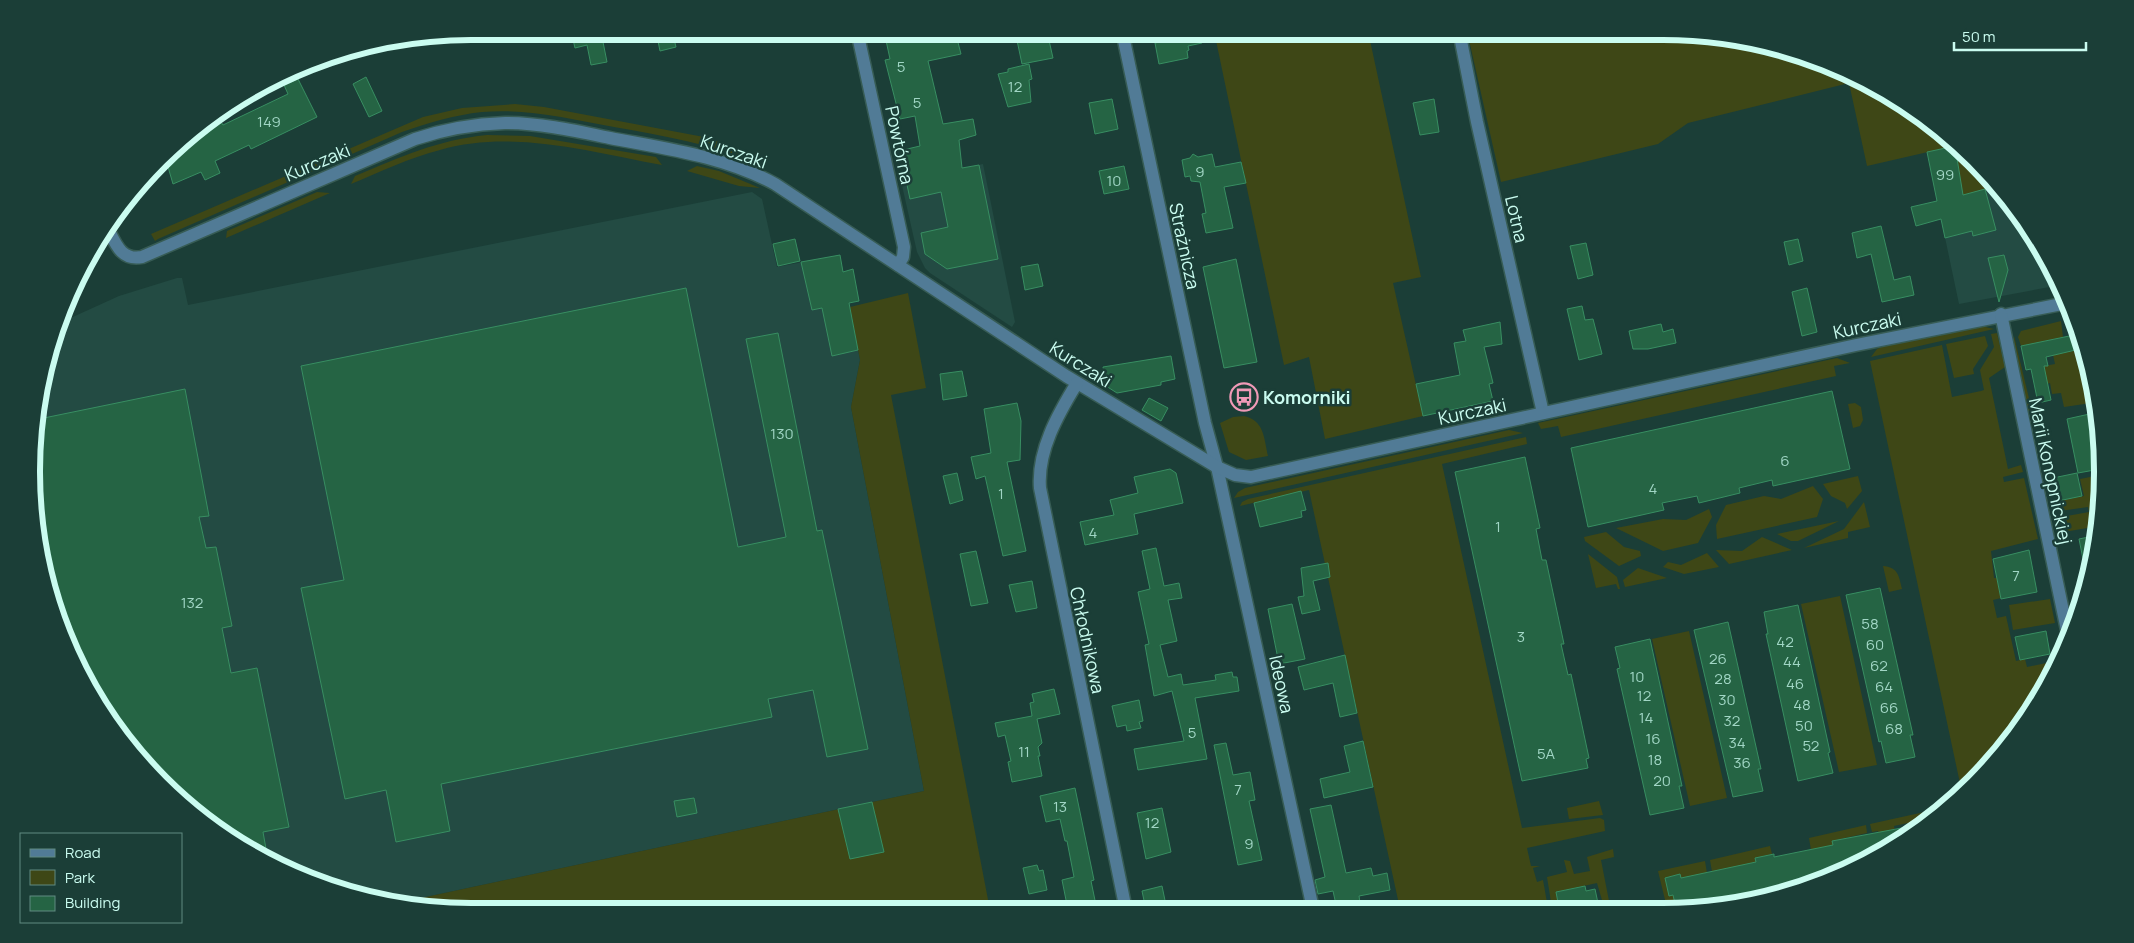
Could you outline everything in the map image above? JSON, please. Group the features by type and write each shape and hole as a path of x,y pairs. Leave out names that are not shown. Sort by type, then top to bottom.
{"street":[{"name":"Powtórna","path":"860,40 904,247 903,257 898,265"},
{"name":"Strażnicza","path":"1124,40 1216,467"},
{"name":"Lotna","path":"1462,40 1477,122 1543,413"},
{"name":"Kurczaki","path":"111,235 120,251 126,256 142,257 415,139 445,129 506,123 548,126 721,160 775,184 1077,383 1216,467 1244,477 1259,476 2001,314 2060,303"},
{"name":"Marii Konopnickiej","path":"2001,314 2066,625"},
{"name":"Chłodnikowa","path":"1077,383 1045,446 1038,472 1125,903"},
{"name":"Ideowa","path":"1216,467 1312,903"}],"shaded area":[{"path":"1948,148 1957,156 1963,195 1988,189 2021,232 2052,286 1959,304 1927,152"},
{"path":"983,164 1015,322 1012,327 925,268 917,252 901,181"},
{"path":"752,192 762,199 777,267 840,255 860,360 851,407 924,791 416,899 387,895 360,888 306,870 281,859 232,830 209,814 166,777 129,734 98,687 84,662 63,610 48,556 41,500 41,443 48,387 68,319 119,296 177,278 182,278 188,305"}],"green space":[{"path":"1216,40 1370,40 1421,277 1393,283 1423,416 1325,439 1309,357 1284,365"},
{"path":"1469,40 1662,40 1691,41 1747,48 1801,63 1853,84 1902,113 1948,147 1867,166 1849,83 1688,123 1658,144 1501,182"},
{"path":"515,104 544,107 704,137 759,155 760,164 688,141 651,134 532,113 482,112 441,120 402,132 155,241 151,234 423,117 462,108"},
{"path":"487,135 530,136 656,157 662,165 551,145 495,142 468,144 428,153 351,184 355,176 420,150 469,137"},
{"path":"1956,155 1988,189 1963,195"},
{"path":"697,166 719,171 760,188 739,186 687,171"},
{"path":"317,192 330,193 226,238 227,231"},
{"path":"908,293 926,388 891,395 989,903 472,903 416,899 924,791 851,407 860,360 850,307"},
{"path":"2061,321 2063,337 2021,346 2018,337 2021,331"},
{"path":"1981,326 1994,329 1871,357 1877,349 1884,346"},
{"path":"1997,333 2005,367 1989,378 2008,469 2021,465 2023,472 2003,477 2004,482 2024,478 2038,539 1991,551 1994,578 1997,578 2001,598 1993,600 1997,618 2006,616 2016,661 2025,659 2027,667 2050,662 2005,734 1960,784 1870,361 1942,345 1952,397 1981,391 1984,390 1980,370 1994,347 1991,334"},
{"path":"1985,336 1988,346 1973,369 1974,374 1954,378 1946,344"},
{"path":"2014,336 2032,411 2027,412 2014,350"},
{"path":"2076,351 2088,403 2064,407 2061,393 2052,394 2050,383 2041,386 2044,366 2055,364 2053,355"},
{"path":"1837,358 1850,363 1834,366 1836,376 1561,437 1558,426 1541,429 1538,423"},
{"path":"1855,403 1861,407 1863,420 1860,426 1853,428 1848,404"},
{"path":"1244,416 1256,421 1262,431 1268,456 1246,460 1229,452 1220,423 1233,417"},
{"path":"1509,430 1523,433 1234,498 1238,492 1245,488"},
{"path":"1526,437 1527,444 1442,464 1522,828 1600,818 1604,820 1605,831 1527,848 1531,866 1540,866 1533,868 1537,882 1543,880 1547,903 1399,903 1309,490 1240,506 1242,502 1248,499"},
{"path":"1858,476 1862,491 1847,509 1845,503 1831,496 1823,484"},
{"path":"2094,476 2090,528 2064,532 2061,517 2089,512 2088,507 2060,511 2058,501 2084,496 2080,479"},
{"path":"1813,486 1823,499 1817,517 1717,539 1716,525 1726,505 1764,496 1781,499"},
{"path":"1864,502 1870,527 1848,532 1848,538 1804,548 1844,529"},
{"path":"1709,509 1712,517 1698,543 1663,551 1616,528 1663,519 1686,520"},
{"path":"1839,521 1798,541 1791,541 1777,534"},
{"path":"1606,532 1624,547 1640,551 1641,556 1619,566 1585,541 1584,537"},
{"path":"1762,537 1792,550 1729,564 1716,550 1742,551"},
{"path":"1707,553 1719,567 1684,574 1663,567 1668,562 1681,565"},
{"path":"1588,554 1617,577 1620,589 1618,589 1616,584 1596,588"},
{"path":"1883,566 1895,570 1899,576 1902,589 1889,592"},
{"path":"1638,568 1667,578 1625,587 1623,580"},
{"path":"1840,596 1877,765 1839,772 1801,604"},
{"path":"2050,599 2055,623 2013,630 2009,605"},
{"path":"1689,631 1727,798 1690,806 1652,639"},
{"path":"1599,801 1603,815 1569,819 1567,808"},
{"path":"1929,811 1914,822 1894,826 1895,831 1879,835 1878,831 1872,832 1870,824"},
{"path":"1866,825 1867,833 1832,841 1833,845 1811,850 1809,838"},
{"path":"1770,846 1772,854 1755,858 1756,862 1712,872 1710,860"},
{"path":"1613,849 1614,857 1601,860 1609,903 1603,903 1597,883 1556,892 1558,903 1551,903 1547,877 1567,872 1564,860 1570,861 1574,874 1590,871 1587,857"},
{"path":"1705,861 1707,873 1681,878 1680,874 1665,878 1669,896 1673,895 1675,903 1666,903 1658,871"}],"building":[{"path":"573,40 613,40 603,42 607,62 591,65 587,45 575,48"},
{"path":"658,40 674,40 676,47 660,51"},
{"path":"886,40 957,40 961,54 928,61 943,124 973,119 976,135 959,140 962,168 979,165 998,259 947,269 925,254 921,233 948,227 941,192 910,199 906,180 909,179 903,150 920,146 915,116 900,119 885,60 890,59"},
{"path":"1017,40 1049,40 1053,58 1022,64"},
{"path":"1169,40 1201,40 1202,43 1188,46 1188,58 1159,64 1155,43"},
{"path":"1029,64 1032,79 1029,80 1031,102 1008,107 998,74 1008,72 1008,69"},
{"path":"366,77 382,111 369,117 353,84"},
{"path":"298,79 317,117 251,149 249,145 215,161 220,173 205,180 201,172 173,184 167,165 187,147 220,121 223,125 288,94 284,85"},
{"path":"1112,99 1118,129 1095,134 1089,103"},
{"path":"1434,99 1439,132 1420,135 1413,103"},
{"path":"1948,148 1957,156 1963,195 1985,189 1996,230 1973,236 1972,231 1945,238 1941,219 1916,226 1911,207 1937,201 1927,152"},
{"path":"1193,154 1198,157 1212,154 1215,167 1241,162 1246,183 1224,187 1233,228 1206,233 1202,214 1206,213 1200,182 1191,181 1190,176 1185,177 1182,160 1190,158"},
{"path":"1124,166 1129,189 1104,194 1099,171"},
{"path":"1881,226 1894,280 1910,276 1914,295 1882,302 1871,254 1857,258 1852,233"},
{"path":"795,239 800,261 778,266 773,244"},
{"path":"1798,239 1803,261 1789,265 1784,242"},
{"path":"1586,243 1593,275 1578,279 1570,246"},
{"path":"840,255 843,272 853,269 859,301 849,303 858,350 832,356 822,308 812,310 801,262"},
{"path":"2004,255 2008,270 1999,302 1988,258"},
{"path":"1236,259 1257,362 1224,368 1203,267"},
{"path":"1038,264 1043,286 1025,290 1021,267"},
{"path":"686,288 738,547 786,537 746,339 778,333 817,531 822,530 868,749 827,757 813,690 768,699 772,717 441,784 450,831 396,842 386,790 345,799 301,588 344,580 301,366"},
{"path":"1807,288 1817,332 1802,336 1792,292"},
{"path":"1582,306 1585,320 1593,319 1602,354 1579,360 1567,309"},
{"path":"1500,322 1502,344 1484,347 1493,383 1489,384 1493,401 1423,416 1416,384 1460,375 1454,343 1466,341 1463,330"},
{"path":"1661,324 1663,332 1673,329 1676,343 1648,349 1633,349 1629,331"},
{"path":"2072,336 2076,350 2046,357 2048,366 2044,366 2051,400 2038,403 2031,369 2026,370 2021,346"},
{"path":"1171,356 1175,379 1161,382 1161,385 1117,393 1106,386 1103,367"},
{"path":"962,371 967,396 943,400 940,374"},
{"path":"185,389 209,516 199,517 206,548 216,547 232,626 222,628 231,673 257,668 289,827 263,832 266,851 209,814 166,777 129,734 84,662 63,610 48,556 41,500 40,472 44,418"},
{"path":"1832,391 1850,469 1773,486 1772,480 1739,488 1740,493 1699,503 1697,496 1662,503 1664,510 1588,527 1571,448"},
{"path":"1149,398 1168,408 1161,421 1142,410"},
{"path":"1017,403 1021,421 1020,460 1007,462 1026,551 1003,556 985,476 976,479 971,457 991,453 984,409"},
{"path":"2090,414 2094,470 2078,473 2067,419"},
{"path":"1525,457 1540,528 1536,529 1542,560 1546,560 1564,644 1561,644 1568,675 1571,674 1589,758 1586,759 1588,768 1522,781 1455,472"},
{"path":"1170,469 1176,473 1183,503 1134,514 1138,534 1085,545 1080,522 1114,515 1110,500 1138,493 1134,477"},
{"path":"957,473 963,500 950,504 943,476"},
{"path":"2077,473 2082,496 2058,501 2053,478"},
{"path":"1301,491 1306,510 1301,511 1302,517 1260,527 1254,503"},
{"path":"2089,537 2084,564 2079,539"},
{"path":"1156,548 1164,586 1179,583 1182,598 1168,600 1177,641 1160,645 1168,677 1181,674 1183,685 1216,680 1215,675 1232,672 1233,677 1237,677 1239,691 1195,698 1207,759 1138,770 1134,749 1184,741 1172,691 1154,696 1145,645 1149,644 1138,592 1150,589 1142,551"},
{"path":"2029,550 2037,592 2001,599 1993,559"},
{"path":"976,551 988,603 971,606 960,554"},
{"path":"1328,563 1330,577 1313,581 1320,610 1302,614 1298,597 1304,596 1301,568"},
{"path":"1032,581 1037,608 1016,612 1009,585"},
{"path":"1880,588 1913,735 1910,735 1915,757 1886,763 1881,741 1879,742 1846,595"},
{"path":"1292,604 1305,659 1279,664 1268,609"},
{"path":"1798,605 1833,773 1798,781 1766,634 1768,634 1764,612"},
{"path":"1728,622 1761,769 1758,769 1763,791 1733,797 1694,630"},
{"path":"2046,631 2050,654 2020,660 2015,637"},
{"path":"1650,639 1682,786 1679,786 1684,808 1650,815 1617,669 1620,668 1615,647"},
{"path":"1345,655 1357,713 1340,717 1333,683 1304,690 1298,667"},
{"path":"1054,689 1060,714 1037,719 1042,743 1038,747 1040,756 1038,756 1042,776 1012,782 1008,762 1011,761 1005,735 998,737 995,723 1032,716 1030,703 1034,702 1032,694"},
{"path":"1139,700 1143,721 1139,722 1141,728 1127,731 1126,725 1117,727 1112,706"},
{"path":"1363,741 1373,787 1324,798 1320,779 1350,772 1344,746"},
{"path":"1226,743 1233,775 1250,772 1255,800 1249,801 1262,860 1238,865 1214,745"},
{"path":"1075,788 1094,880 1091,881 1096,903 1067,903 1062,880 1074,877 1067,841 1065,841 1060,819 1046,822 1040,796"},
{"path":"694,798 697,813 677,817 674,801"},
{"path":"872,802 884,852 850,859 838,809"},
{"path":"1331,805 1346,873 1371,868 1373,876 1387,873 1390,890 1359,896 1360,903 1336,903 1333,891 1318,894 1315,880 1325,877 1310,809"},
{"path":"1162,808 1171,852 1146,859 1137,813"},
{"path":"1906,827 1853,859 1801,880 1774,888 1747,895 1691,902 1675,903 1673,895 1669,896 1665,878 1680,874 1681,878 1756,862 1755,858 1774,854 1774,857 1833,845 1832,841"},
{"path":"1037,865 1039,871 1043,870 1047,890 1029,894 1023,868"},
{"path":"1162,886 1166,903 1145,903 1142,891"},
{"path":"1585,886 1586,891 1595,889 1598,903 1558,903 1556,892"}],"place":[{"name":"Komorniki","path":"1244,397"}]}
